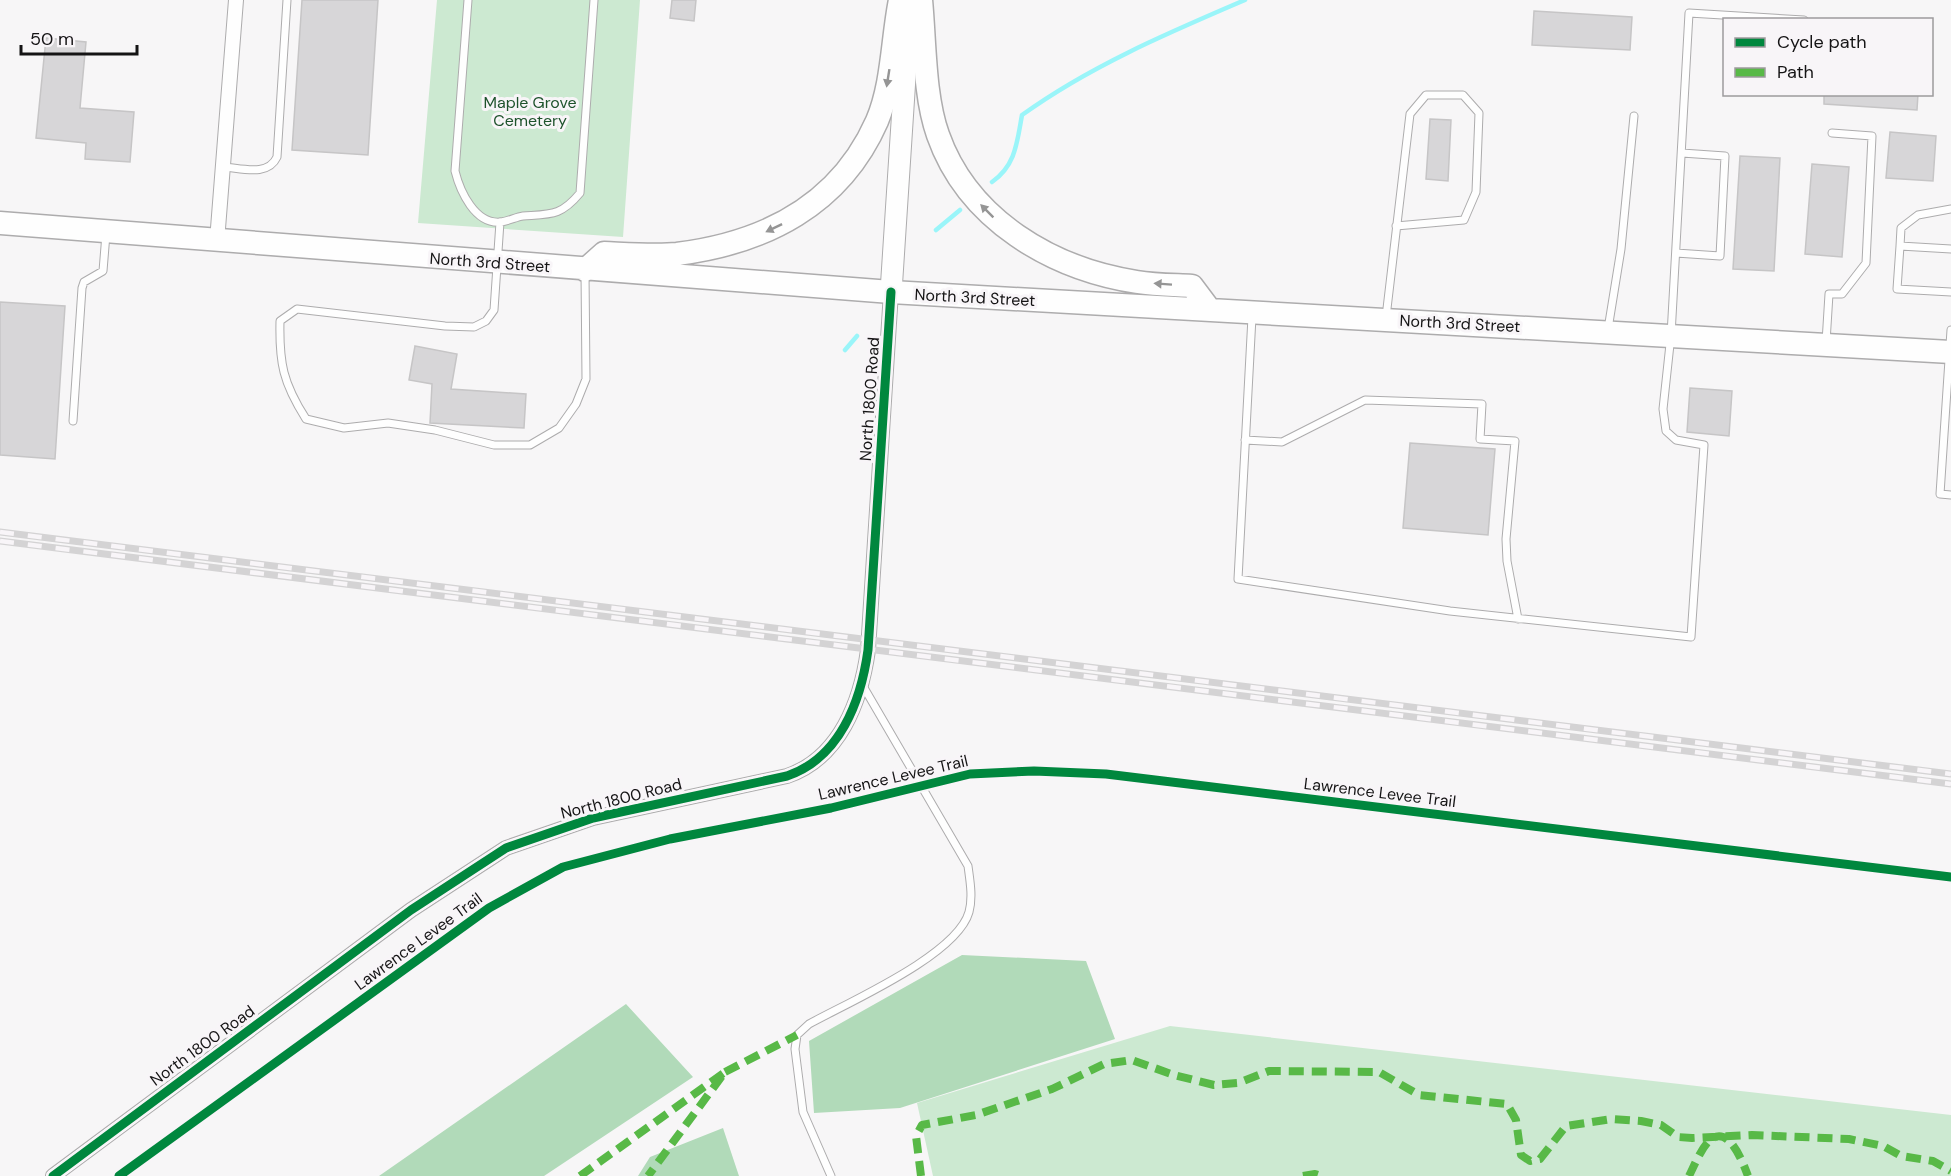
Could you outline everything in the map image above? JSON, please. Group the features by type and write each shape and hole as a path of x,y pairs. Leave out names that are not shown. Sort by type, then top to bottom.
{"highway":[{"path":"585,270 604,253 676,254 737,241 774,230 808,208 840,177 860,152 877,120 888,85 900,0"},
{"path":"921,0 931,108 938,135 958,175 991,216 1014,234 1055,258 1090,272 1137,282 1192,286 1210,310"},
{"name":"North 3rd Street","path":"0,223 891,292 1950,352"}],"main road":[{"path":"891,292 910,0"}],"street":[{"path":"217,241 236,0"},
{"name":"North 1800 Road","path":"52,1176 411,910 506,848 593,818 807,769 842,731 851,716 861,684 869,640 891,292"}],"lane":[{"path":"223,167 265,170 274,165 277,157 287,0"},
{"path":"468,0 455,171 459,189 470,206 481,215 500,222 521,217 553,215 569,207 580,193 594,0"},
{"path":"1252,312 1238,579 1450,611 1691,637 1704,445 1676,440 1666,430 1663,409 1671,335 1689,13 1771,18"},
{"path":"1386,320 1395,226 1410,114 1426,95 1463,95 1479,113 1476,192 1464,220 1395,226"},
{"path":"1608,332 1621,249 1634,116"},
{"path":"1826,344 1829,294 1842,294 1866,263 1872,136 1832,133"},
{"path":"1676,253 1720,256 1725,156 1682,153"},
{"path":"1951,209 1917,215 1901,228 1897,289 1951,292"},
{"path":"500,222 494,310 486,321 474,327 445,326 297,309 280,321 279,350 288,392 306,419 344,428 388,423 435,430 494,445 530,445 559,428 576,404 586,379 585,270"},
{"path":"73,421 82,288 84,282 102,271 106,231"},
{"path":"1900,246 1951,249"},
{"path":"1951,330 1940,494 1951,495"},
{"path":"1245,440 1282,442 1365,400 1482,404 1480,439 1515,441 1506,539 1507,561 1518,619"},
{"path":"831,1176 803,1112 795,1049 797,1035 809,1024 932,956 952,938 969,914 971,898 968,866 861,684"}],"green space":[{"name":"Maple Grove Cemetery","path":"437,0 640,0 623,237 418,223"},
{"path":"962,955 1086,961 1115,1039 900,1108 814,1113 809,1041"},
{"path":"626,1004 693,1077 544,1176 379,1176"},
{"path":"1170,1026 1951,1115 1951,1176 933,1176 917,1103"},
{"path":"723,1128 739,1176 638,1176 650,1157"}],"building":[{"path":"302,0 378,0 368,155 292,150"},
{"path":"672,0 696,0 694,21 670,18"},
{"path":"1534,11 1632,17 1630,50 1532,45"},
{"path":"46,38 86,42 80,108 134,112 130,162 85,159 86,143 36,138"},
{"path":"1824,96 1918,96 1917,110 1824,104"},
{"path":"1430,119 1451,120 1448,181 1426,179"},
{"path":"1890,132 1936,136 1933,181 1886,178"},
{"path":"1740,156 1780,158 1774,271 1733,269"},
{"path":"1812,164 1849,167 1842,257 1805,254"},
{"path":"0,302 65,306 55,459 0,455"},
{"path":"415,346 457,354 451,389 526,394 524,428 430,423 432,384 409,380"},
{"path":"1690,388 1732,391 1729,436 1687,432"},
{"path":"1410,443 1495,449 1488,535 1403,528"}],"waterway":[{"path":"992,182 1011,160 1017,144 1022,115 1102,66 1245,0"},
{"path":"936,230 960,210"},
{"path":"845,350 857,336"}],"railway":[{"path":"0,532 1951,774"},
{"path":"0,541 1951,784"}],"marked path":[{"path":"725,1072 797,1035"},
{"path":"921,1176 916,1136 922,1125 976,1115 1052,1089 1104,1064 1132,1060 1174,1075 1214,1085 1238,1083 1269,1071 1379,1072 1419,1095 1507,1104 1516,1120 1521,1155 1530,1161 1540,1159 1566,1126 1612,1119 1661,1125 1678,1137 1752,1135 1849,1139 1883,1146 1901,1156 1933,1161 1951,1171"},
{"path":"580,1176 725,1072 648,1176"},
{"path":"1689,1176 1700,1154 1708,1142 1715,1137 1722,1137 1734,1146 1748,1176"},
{"path":"1303,1176 1315,1174 1321,1176"}],"cycle path":[{"path":"53,1176 411,910 506,848 593,818 787,776 805,768 821,756 834,742 853,708 860,689 868,650 891,292"},
{"name":"Lawrence Levee Trail","path":"119,1176 489,908 563,867 670,839 831,808 970,774 1034,771 1106,774 1951,877"}]}
